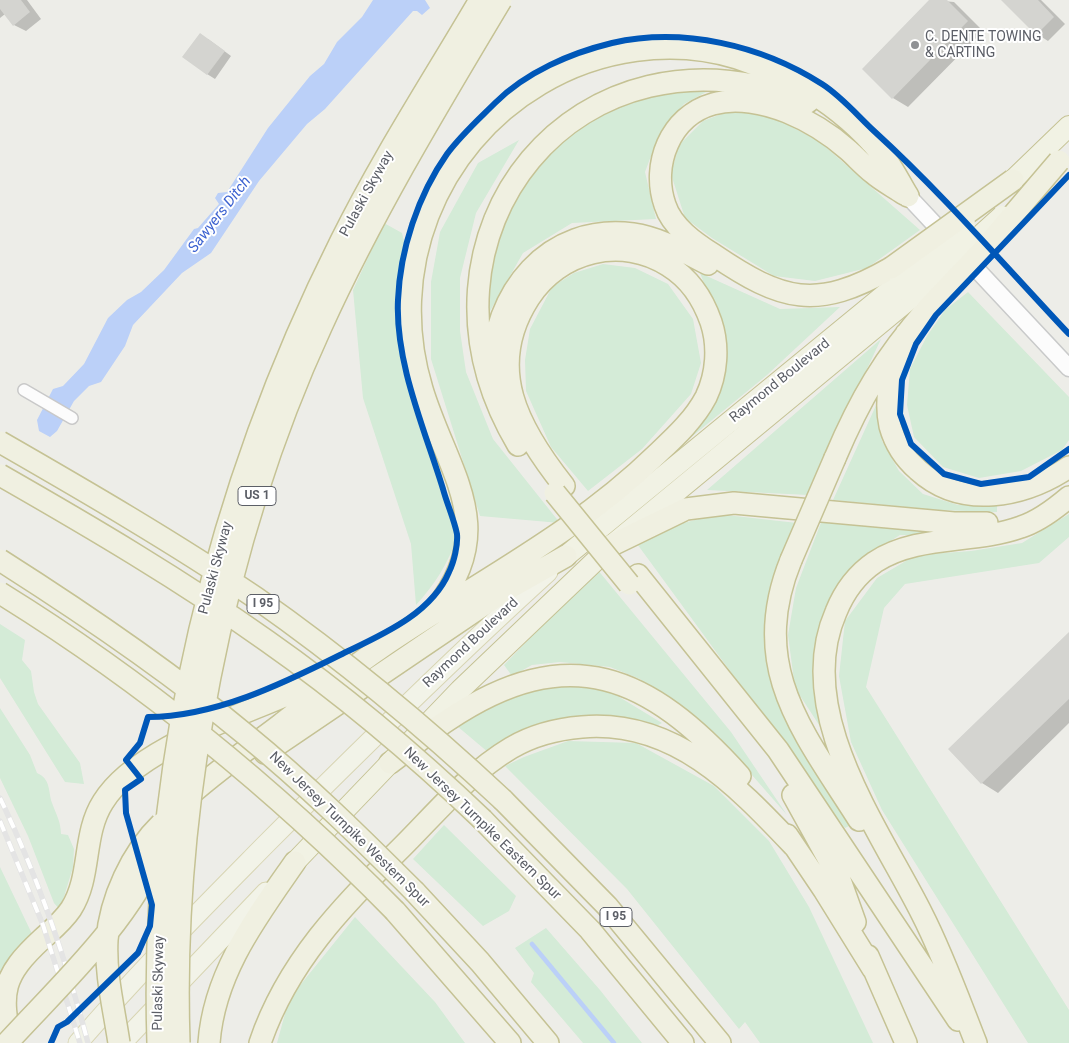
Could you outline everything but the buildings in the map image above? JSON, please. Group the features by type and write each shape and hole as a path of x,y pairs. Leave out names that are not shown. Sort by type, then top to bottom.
{"highway":[{"name":"Pulaski Skyway","path":"158,1043 164,830 186,694 209,590 238,491 274,390 316,292 365,195 480,0"},
{"name":"Pulaski Skyway","path":"179,1043 179,937 182,870 192,788 220,634 239,556 262,480 288,405 353,260 389,190 501,0"},
{"path":"430,616 453,584 462,565 467,543 467,520 460,488 427,405 417,372 410,321 411,284 416,250 426,218 440,187 467,146 504,108 557,74 604,57 656,49 694,49 725,55 753,64 804,86 846,120 887,161 908,196"},
{"path":"846,120 772,88 717,79 690,79 647,87 594,108 565,127 539,151 512,186 496,219 483,256 477,288 477,326 483,363 517,444 560,490 773,744 825,819 913,956 975,1043"},
{"path":"750,280 692,240 675,223 664,204 660,178 664,152 675,130 692,113 704,107 736,101 786,112 836,140 873,174 908,196"},
{"path":"494,393 492,371 494,348 504,310 526,274 548,255 560,248 601,235 634,234 665,243 709,265 782,292 817,295 852,287 896,275 1013,180 1069,126"},
{"path":"1064,156 984,249 919,304 891,375 889,413 890,425 899,448 905,457 920,472 939,485 959,493 987,495 1028,488 1069,467"},
{"path":"7,1043 104,939 129,907 149,873 164,830 200,786 377,650 528,555 602,502 674,438 702,403 711,382 716,358 715,338 710,318 703,302 686,279 665,263 649,255 616,249 587,254 567,262 548,275 531,294 514,329 508,368 515,406 529,439 560,490"},
{"name":"Raymond Boulevard","path":"566,556 896,275"},
{"name":"Raymond Boulevard","path":"295,862 508,643 612,545 919,304"},
{"path":"896,868 866,831 793,712 782,683 776,654 775,623 779,597 791,560 835,458 864,395 882,365 906,334"},
{"name":"New Jersey Turnpike Eastern Spur","path":"0,442 147,528 264,604 378,690 503,800 612,913 720,1043"},
{"name":"New Jersey Turnpike Eastern Spur","path":"0,475 130,551 268,642 385,732 483,820 590,930 683,1043"},
{"path":"975,1043 926,921 896,868 844,760 830,720 825,692 824,657 830,626 838,607 856,578 869,566 890,554 914,546 1022,527 1069,497"},
{"path":"612,545 676,513 708,504 746,503 969,524 1003,521 1050,510"},
{"path":"121,1043 108,973 109,928 116,901 128,870 147,840 164,830 504,591 566,556"},
{"name":"New Jersey Turnpike Western Spur","path":"0,560 122,641 246,735 325,804 415,892 480,962 548,1043"},
{"path":"634,579 796,800 840,880 873,969 906,1043"},
{"name":"New Jersey Turnpike Western Spur","path":"0,593 119,673 224,753 314,832 394,911 458,981 510,1043"},
{"path":"11,1043 3,1004 9,982 23,958 61,922 75,902 83,880 92,824 103,801 116,785 142,764 192,736 286,695 377,650"},
{"path":"390,763 448,720 479,702 521,683 563,674 601,677 625,685 673,712 698,733 761,799 794,846 873,969"},
{"path":"260,1043 286,982 327,924 379,869 474,776 509,749 534,737 561,729 606,726 634,730 672,742 723,776 794,846"},
{"path":"209,1043 214,1005 230,963 250,927 295,862"},
{"path":"659,1012 674,1043"},
{"path":"5,1019 19,1043"}],"main road":[{"path":"908,196 1069,368"},
{"name":"Raymond Boulevard","path":"78,1043 161,951 350,759 461,652 566,556"},
{"name":"Raymond Boulevard","path":"121,1043 295,862"}],"street":[{"path":"24,390 72,418"}],"green space":[{"path":"670,89 708,91 684,104 658,137 645,172 656,219 572,223 523,253 485,320 490,264 504,213 541,161 602,110"},
{"path":"732,110 762,111 820,142 920,230 867,268 815,281 774,276 712,238 685,218 671,174 679,145 703,121"},
{"path":"519,140 476,213 460,278 460,331 466,372 493,439 560,523 480,516 431,359 431,282 440,232 478,163"},
{"path":"384,223 402,233 405,245 398,301 401,356 457,537 440,573 416,605 411,544 363,398 353,290"},
{"path":"603,264 635,268 668,284 693,319 701,363 691,394 642,449 588,491 551,447 526,391 525,360 530,329 552,287 574,273"},
{"path":"700,273 780,309 840,307 767,375 684,443 699,423 720,323"},
{"path":"968,292 1069,397 1069,440 1062,450 1021,471 979,478 943,467 914,437 907,405 910,369 927,336 945,310"},
{"path":"881,339 808,495 707,490"},
{"path":"878,401 882,441 899,471 923,494 958,505 997,504 997,512 938,510 833,500"},
{"path":"717,514 797,523 765,616 773,680 853,824 845,828 632,537"},
{"path":"1069,514 1069,537 1039,563 905,584 884,608 866,687 1069,1010 1069,1043 1028,1043 882,810 851,742 839,676 845,621 877,578 916,555 971,551 1022,543"},
{"path":"822,520 934,528 939,535 900,535 857,562 827,606 814,658 823,731 795,688 788,635 796,588"},
{"path":"597,569 731,732 787,815 716,734 640,679 610,667 560,662 532,665 512,676 504,665"},
{"path":"0,624 25,640 22,660 31,671 38,704 80,763 84,784 65,782 0,678"},
{"path":"573,683 611,692 662,723 654,727 602,718 489,753 457,726 491,705 534,690"},
{"path":"0,708 30,755 37,773 47,782 61,834 68,835 74,849 73,867 60,910 54,903 28,836 0,778"},
{"path":"568,741 636,743 714,786 769,841 809,907 873,1043 760,1043 745,1022 739,1029 627,889 505,766"},
{"path":"444,825 516,896 509,911 483,926 413,859"},
{"path":"0,867 33,936 0,971"},
{"path":"355,917 435,1002 465,1043 277,1043 289,999"},
{"path":"546,928 600,990 642,1043 583,1043 531,982 534,973 515,948"}],"water":[{"name":"Sawyers Ditch","path":"373,0 425,0 430,8 422,15 417,11 413,11 325,109 307,124 259,181 211,253 182,273 133,325 125,346 101,382 89,386 74,401 57,431 50,437 39,431 37,420 53,389 63,386 84,364 108,318 127,300 141,292 164,270 194,229 198,228 219,204 215,198 218,193 227,192 268,128 310,76 324,64 337,42 362,17"}],"waterway":[{"path":"532,944 614,1043"}],"railway":[{"path":"0,798 39,888 70,980 88,1043"},
{"path":"0,821 43,925 80,1043"}],"cycle path":[{"path":"51,1043 58,1027 67,1022 138,953 150,926 152,905 126,813 125,790 141,779 126,760 140,743 148,717 173,716 222,705 247,697 318,666 387,632 417,612 441,587 449,572 455,553 457,534 406,372 398,324 399,281 412,224 427,187 437,170 447,154 464,134 507,92 521,82 550,65 596,47 639,39 666,37 721,43 773,59 798,70 829,89 900,155 1069,334"},
{"path":"1069,175 936,315 916,344 902,380 900,414 911,444 944,474 981,484 1029,477 1069,449"}],"place":[{"name":"C. DENTE TOWING & CARTING","path":"915,45"}]}
